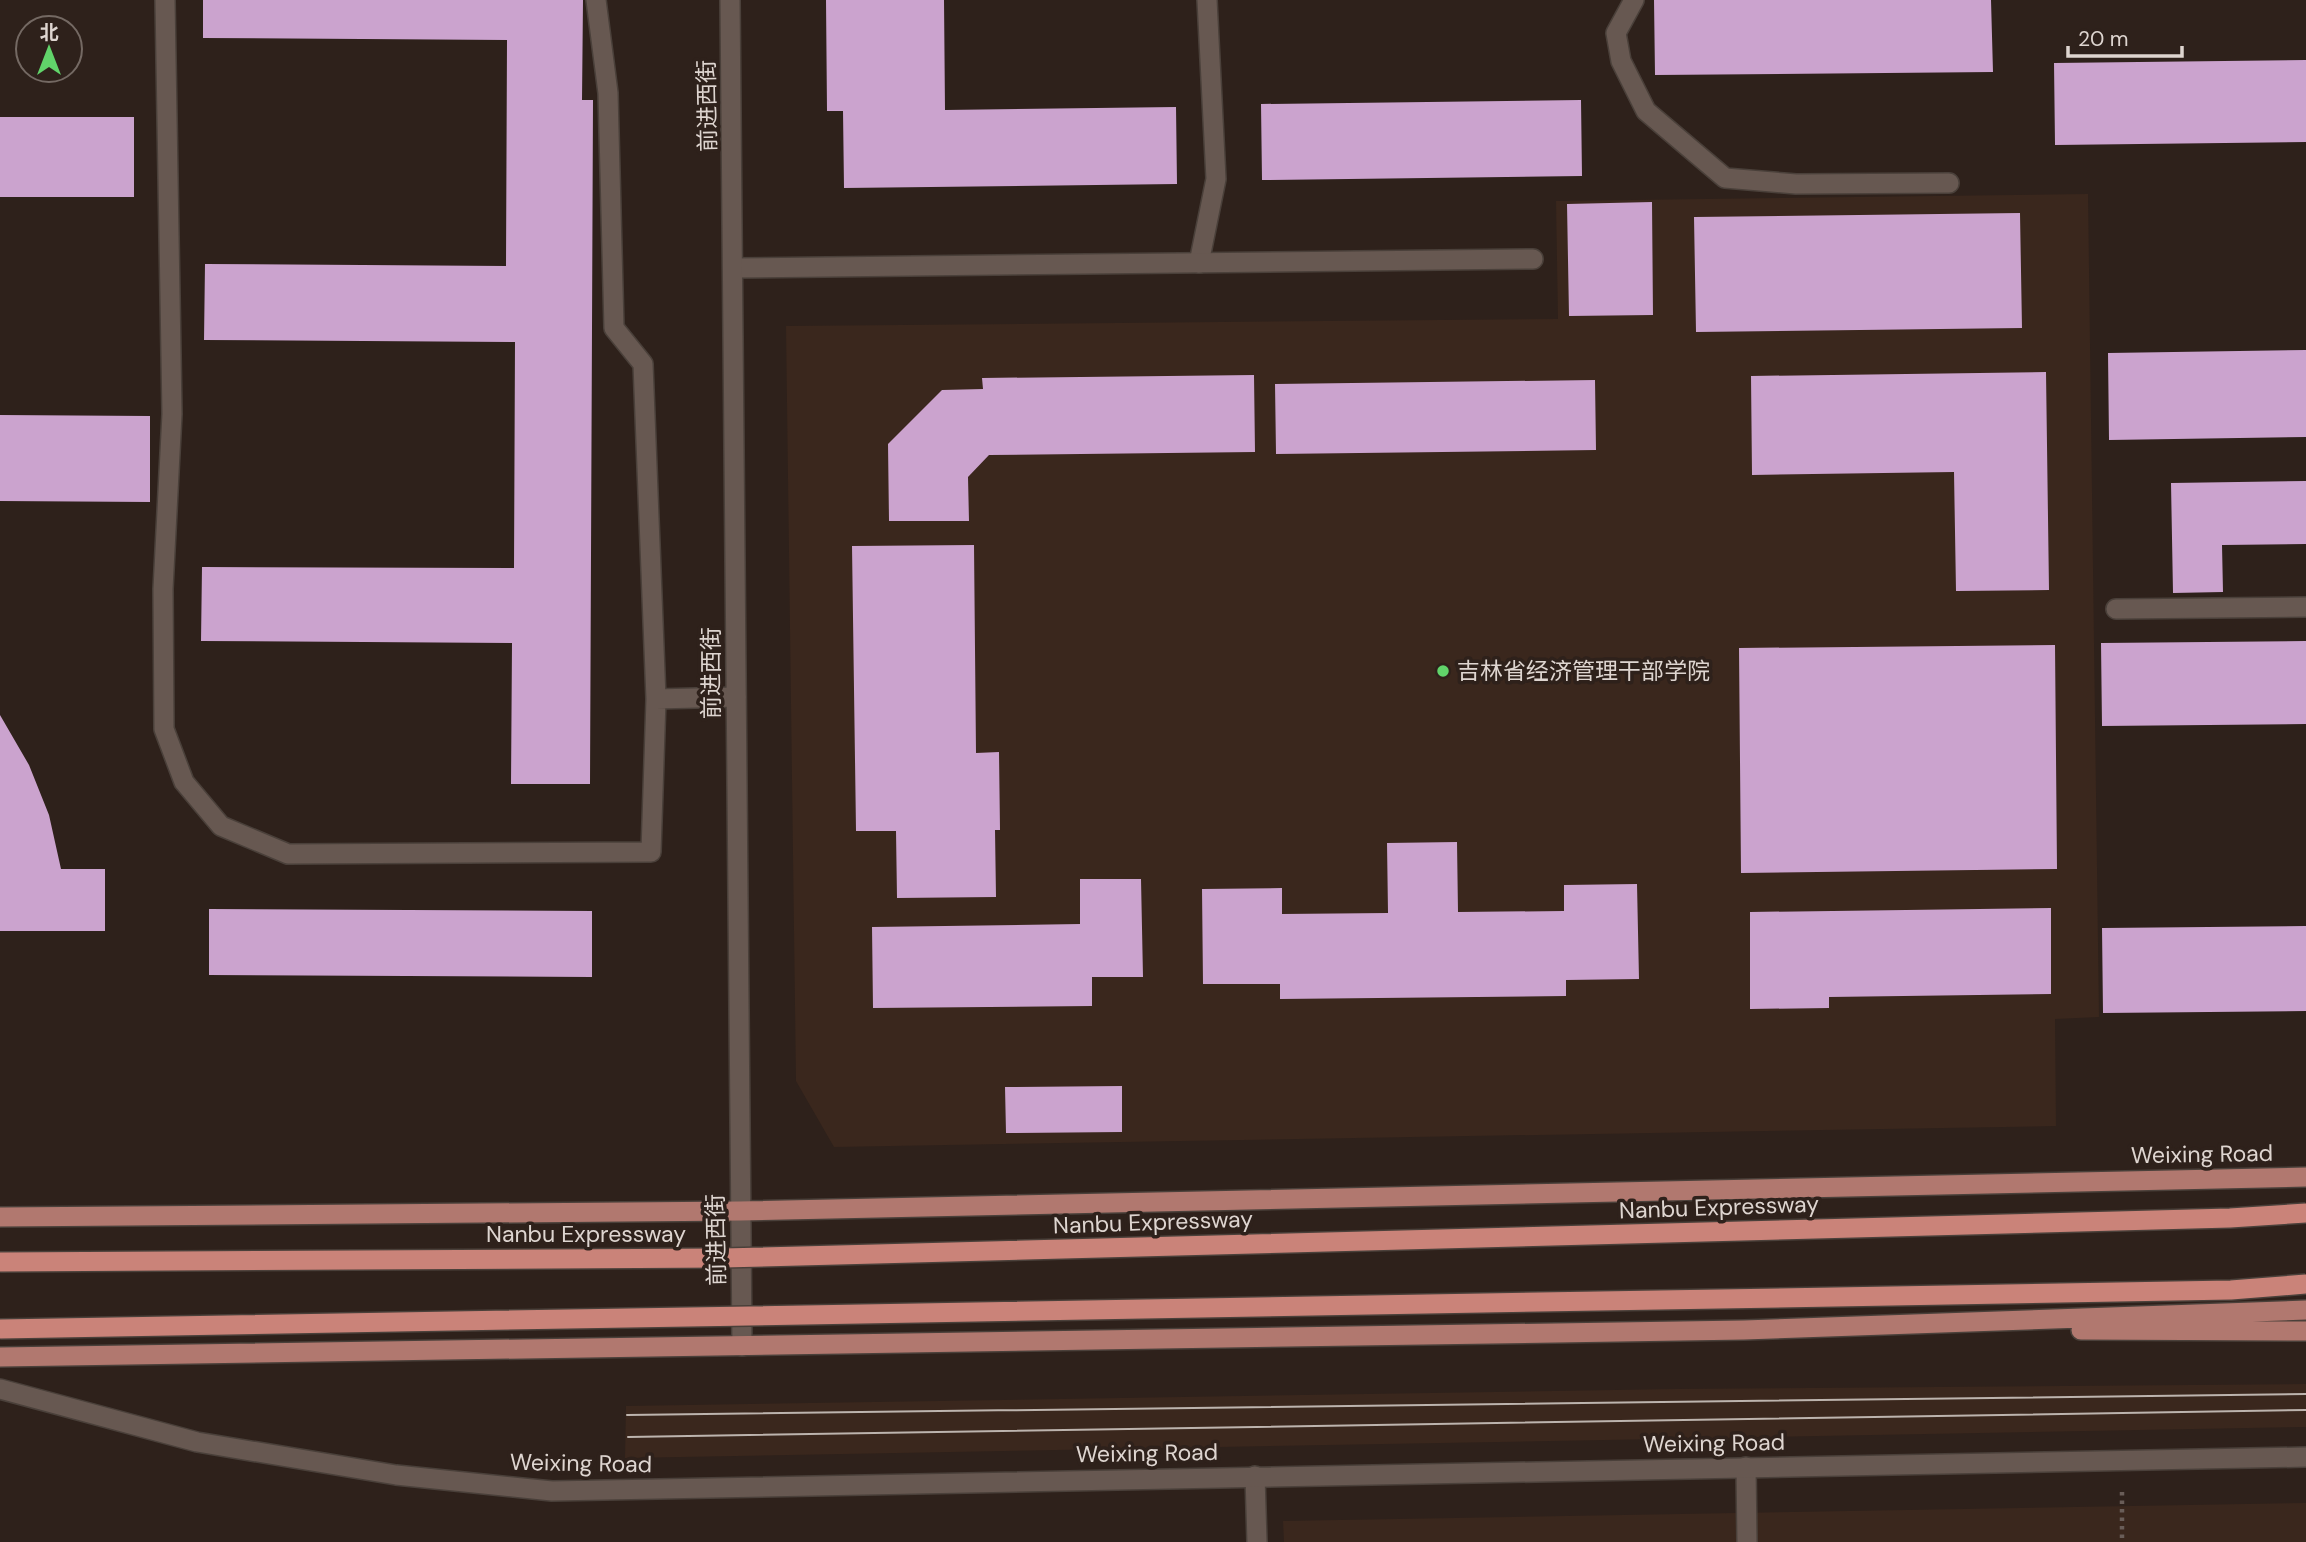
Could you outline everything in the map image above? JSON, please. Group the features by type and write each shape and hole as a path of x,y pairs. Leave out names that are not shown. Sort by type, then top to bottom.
{"highway":[{"name":"Nanbu Expressway","path":"0,1262 723,1258 2202,1219 2306,1213"},
{"path":"0,1329 2217,1290 2306,1284"}],"main road":[{"path":"165,0 172,414 163,589 164,729 184,782 221,826 288,854 651,852 656,699 643,364 614,328 608,93 596,0"},
{"name":"前进西街","path":"730,0 742,1346"},
{"path":"1199,263 1216,179 1207,0"},
{"path":"1634,0 1616,33 1621,61 1627,74 1646,111 1725,178 1796,184 1949,183"},
{"path":"734,268 1533,259"},
{"path":"2116,609 2306,607"},
{"path":"656,699 736,697"},
{"name":"Weixing Road","path":"0,1217 740,1211 2306,1177"},
{"path":"1744,1330 2306,1310"},
{"path":"0,1357 1744,1330 2306,1331"},
{"name":"Weixing Road","path":"0,1389 197,1441 396,1475 552,1491 2306,1457"},
{"path":"1746,1467 1747,1542"},
{"path":"1255,1476 1257,1542"}],"path":[{"path":"2122,1493 2122,1542"}],"shaded area":[{"name":"吉林省经济管理干部学院","path":"2088,194 2099,1017 2055,1019 2056,1126 834,1147 796,1081 786,326 1558,319 1556,201"},
{"path":"2306,1384 2306,1427 625,1458 626,1406 1675,1389"},
{"path":"2306,1503 2306,1542 1284,1542 1283,1521"}],"building":[{"path":"203,0 583,0 582,100 593,100 590,784 511,784 512,643 201,641 202,567 514,568 515,342 204,340 205,264 506,266 507,40 203,38"},
{"path":"826,0 944,0 945,110 1176,107 1177,184 844,188 843,111 827,111"},
{"path":"1654,0 1991,0 1993,72 1655,75"},
{"path":"2306,60 2306,142 2055,145 2054,63"},
{"path":"1581,100 1582,176 1262,180 1261,104"},
{"path":"0,117 134,117 134,197 0,197"},
{"path":"1652,202 1653,315 1569,316 1567,204"},
{"path":"2020,213 2022,328 1696,332 1694,217"},
{"path":"2306,350 2306,437 2109,440 2108,353"},
{"path":"2046,372 2049,590 1956,591 1954,472 1752,475 1751,376"},
{"path":"1254,375 1255,452 989,455 968,477 969,521 889,521 888,444 942,390 983,389 982,378"},
{"path":"1595,380 1596,450 1276,454 1275,384"},
{"path":"0,415 150,416 150,502 0,501"},
{"path":"2306,481 2306,544 2222,545 2223,592 2173,593 2171,483"},
{"path":"974,545 976,753 999,752 1000,830 995,830 996,897 897,898 896,831 856,831 852,546"},
{"path":"2306,641 2306,724 2102,726 2101,643"},
{"path":"2055,645 2057,869 1741,873 1739,648"},
{"path":"0,715 29,765 49,815 61,869 105,869 105,931 0,931"},
{"path":"1457,842 1458,912 1564,911 1564,885 1637,884 1639,979 1566,980 1566,996 1280,999 1280,984 1203,984 1202,889 1282,888 1282,914 1388,913 1387,843"},
{"path":"1080,879 1141,879 1143,977 1092,977 1092,1006 873,1008 872,927 1080,924"},
{"path":"2051,908 2051,994 1829,997 1829,1008 1750,1009 1750,912"},
{"path":"209,909 592,911 592,977 209,975"},
{"path":"2306,926 2306,1011 2103,1013 2102,928"},
{"path":"1122,1086 1122,1132 1006,1133 1005,1087"}],"tram line":[{"path":"627,1415 2306,1394"},
{"path":"628,1437 2306,1410"}],"place":[{"name":"吉林省经济管理干部学院","path":"1443,671"}]}
